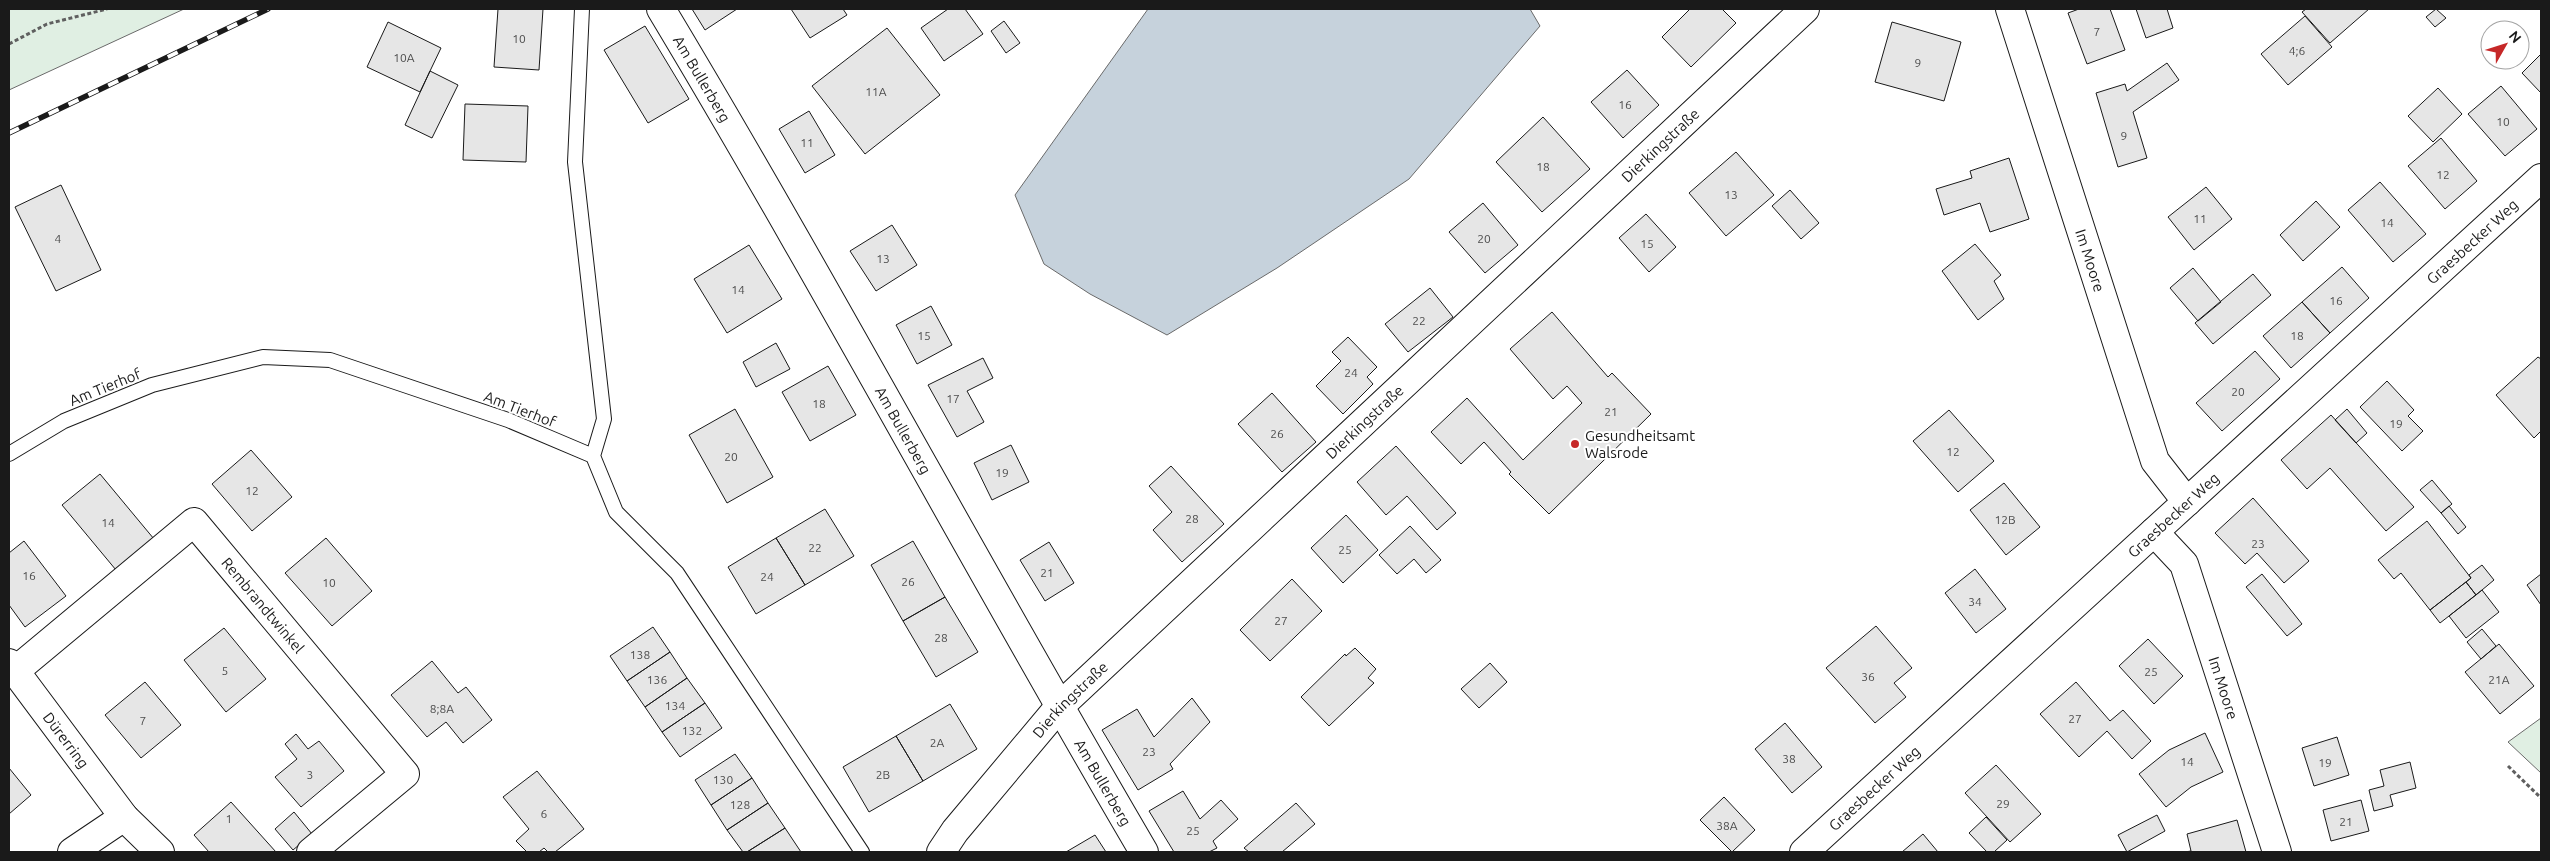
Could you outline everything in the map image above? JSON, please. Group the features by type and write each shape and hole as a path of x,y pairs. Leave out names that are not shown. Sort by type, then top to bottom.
{"street":[{"name":"Am Bullerberg","path":"661,9 729,121 1059,707 1144,852"},
{"name":"Dierkingstraße","path":"941,852 955,832 1059,707 1805,9"},
{"name":"Im Moore","path":"2010,9 2154,461 2187,502"},
{"name":"Graesbecker Weg","path":"1804,852 2541,178"},
{"name":"Rembrandtwinkel","path":"12,667 194,522 405,774 311,852"},
{"name":"Im Moore","path":"2154,532 2184,564 2277,852"},
{"name":"Dürerring","path":"12,667 124,817 160,852"},
{"path":"72,852 124,817"}],"lane":[{"path":"582,9 575,162 604,418 592,456 616,512 677,573 862,852"},
{"name":"Am Tierhof","path":"9,454 64,421 152,385 263,357 330,360 508,420 592,456"}],"path":[{"path":"9,44 47,24 107,9"},
{"path":"2508,766 2541,798"}],"green space":[{"path":"9,9 184,9 9,90"},
{"path":"2541,718 2541,773 2508,742"}],"shaded area":[{"path":"1148,9 1530,9 1540,26 1409,179 1277,268 1167,335 1090,294 1044,264 1015,195"}],"building":[{"path":"498,9 543,9 539,70 494,67"},
{"path":"692,9 737,9 705,30"},
{"path":"791,9 843,9 847,15 810,38"},
{"path":"948,9 965,9 983,34 944,61 921,28"},
{"path":"1690,9 1722,9 1736,23 1691,67 1662,37"},
{"path":"2079,9 2110,9 2125,50 2087,64 2068,13"},
{"path":"2136,9 2167,9 2173,28 2146,38"},
{"path":"2306,9 2369,9 2330,43 2302,12"},
{"path":"2436,9 2446,18 2435,27 2426,17"},
{"path":"2305,16 2332,47 2288,85 2261,54"},
{"path":"1004,21 1020,43 1006,53 991,31"},
{"path":"388,22 441,48 420,92 367,67"},
{"path":"1892,22 1961,42 1944,101 1875,82"},
{"path":"645,26 689,99 648,123 604,50"},
{"path":"887,28 940,95 865,154 812,86"},
{"path":"2541,54 2541,93 2522,73 2525,70 2530,70 2530,65"},
{"path":"2167,63 2179,80 2133,112 2147,158 2118,167 2096,93 2125,84 2127,91"},
{"path":"1627,70 1659,105 1623,138 1591,102"},
{"path":"430,71 458,85 432,138 405,125"},
{"path":"2501,86 2537,129 2505,156 2468,114"},
{"path":"2438,88 2462,114 2433,142 2408,116"},
{"path":"465,104 528,106 526,162 463,160"},
{"path":"809,111 835,155 805,173 779,129"},
{"path":"1543,117 1590,169 1542,212 1496,162"},
{"path":"2441,138 2477,181 2445,209 2408,166"},
{"path":"1736,152 1774,195 1726,236 1689,193"},
{"path":"2009,158 2029,219 1990,232 1980,203 1944,215 1936,189 1972,178 1970,171"},
{"path":"2380,182 2426,234 2393,262 2348,210"},
{"path":"61,185 101,270 56,291 15,207"},
{"path":"2206,187 2232,219 2194,250 2168,217"},
{"path":"1790,190 1819,223 1801,239 1772,206"},
{"path":"2316,201 2340,227 2303,261 2280,235"},
{"path":"1483,203 1518,245 1485,273 1449,232"},
{"path":"1646,214 1676,247 1649,272 1619,238"},
{"path":"892,225 917,265 876,291 850,251"},
{"path":"1975,244 2001,275 1994,281 2004,299 1978,320 1942,271"},
{"path":"749,245 782,299 727,333 694,279"},
{"path":"2342,267 2369,298 2330,333 2302,302"},
{"path":"2193,268 2221,302 2198,321 2170,288"},
{"path":"2253,274 2271,295 2213,344 2195,323"},
{"path":"1430,288 1453,317 1408,352 1385,324"},
{"path":"2302,302 2330,333 2291,368 2263,336"},
{"path":"931,306 952,345 917,364 896,325"},
{"path":"1552,312 1608,377 1612,373 1651,414 1549,514 1509,474 1511,472 1484,442 1461,464 1431,432 1467,398 1523,460 1582,403 1567,386 1553,399 1510,349"},
{"path":"1348,337 1377,367 1367,377 1373,384 1343,414 1316,386 1341,361 1332,352"},
{"path":"776,343 790,369 756,387 743,362"},
{"path":"2255,351 2280,379 2222,431 2196,403"},
{"path":"2538,357 2541,359 2541,431 2534,438 2496,395"},
{"path":"983,358 993,378 967,391 984,422 957,437 928,385"},
{"path":"828,366 856,415 810,441 782,392"},
{"path":"2387,381 2414,410 2408,416 2423,431 2402,451 2360,407"},
{"path":"1272,393 1316,442 1282,472 1238,424"},
{"path":"735,409 773,477 727,503 689,435"},
{"path":"2347,409 2367,433 2356,443 2335,420"},
{"path":"1949,410 1994,461 1958,492 1913,441"},
{"path":"2331,415 2414,507 2386,531 2330,468 2307,489 2281,460"},
{"path":"1011,445 1029,482 992,500 974,463"},
{"path":"1396,446 1456,513 1437,530 1407,496 1386,515 1357,482"},
{"path":"251,450 292,497 252,531 212,484"},
{"path":"1171,466 1224,524 1182,562 1153,530 1172,512 1149,486"},
{"path":"100,474 154,539 116,570 62,505"},
{"path":"2432,480 2452,504 2441,513 2420,490"},
{"path":"2004,483 2040,527 2006,555 1970,510"},
{"path":"2253,498 2309,561 2284,583 2257,553 2245,564 2215,533"},
{"path":"2449,506 2466,527 2458,534 2441,513"},
{"path":"825,509 854,556 805,585 776,538"},
{"path":"1346,515 1378,550 1343,583 1311,548"},
{"path":"2427,521 2471,578 2430,610 2401,573 2394,579 2378,560"},
{"path":"1410,526 1441,560 1426,573 1414,559 1397,574 1379,555"},
{"path":"326,538 372,591 332,626 285,573"},
{"path":"776,538 805,585 756,614 728,567"},
{"path":"24,541 66,596 25,627 9,605 9,553"},
{"path":"913,541 945,597 903,621 871,565"},
{"path":"1049,542 1074,583 1045,601 1020,560"},
{"path":"2482,565 2494,580 2476,595 2466,582 2471,578 2469,575"},
{"path":"1975,569 2006,609 1976,633 1945,593"},
{"path":"2262,574 2302,624 2287,636 2246,587"},
{"path":"2541,574 2541,605 2527,585"},
{"path":"1292,579 1322,611 1270,661 1240,630"},
{"path":"2466,582 2476,595 2440,623 2430,610"},
{"path":"2482,590 2499,612 2466,638 2449,616"},
{"path":"945,597 978,652 936,677 903,621"},
{"path":"1876,626 1912,668 1894,683 1906,697 1875,723 1826,668"},
{"path":"653,627 670,652 627,681 610,656"},
{"path":"224,628 266,679 226,712 184,660"},
{"path":"2482,629 2496,646 2481,659 2467,642"},
{"path":"2148,639 2183,676 2154,704 2119,666"},
{"path":"2499,644 2534,686 2500,714 2465,672"},
{"path":"1355,648 1376,669 1368,678 1374,683 1329,726 1301,697 1345,654 1346,656"},
{"path":"670,652 687,678 645,707 627,681"},
{"path":"432,661 458,693 466,687 492,720 463,743 446,722 427,737 391,695"},
{"path":"1490,663 1507,682 1479,708 1461,689"},
{"path":"687,678 705,703 662,732 645,707"},
{"path":"145,682 181,725 141,758 105,715"},
{"path":"2076,682 2110,721 2123,710 2151,741 2132,759 2107,731 2079,757 2040,714"},
{"path":"1192,698 1210,722 1170,764 1173,769 1138,790 1102,730 1137,709 1154,737"},
{"path":"705,703 722,728 680,757 662,732"},
{"path":"950,704 977,749 923,781 896,736"},
{"path":"1785,723 1822,767 1792,793 1755,749"},
{"path":"2205,733 2223,772 2191,787 2166,807 2139,774 2169,750"},
{"path":"296,734 308,749 319,741 344,771 301,807 275,777 297,759 285,744"},
{"path":"896,736 923,781 869,812 843,767"},
{"path":"2337,737 2349,775 2314,786 2302,748"},
{"path":"735,754 752,778 711,805 695,780"},
{"path":"2410,762 2416,788 2390,795 2393,806 2374,811 2369,790 2384,786 2380,770"},
{"path":"1996,765 2041,814 2010,842 1965,793"},
{"path":"9,768 31,795 9,814"},
{"path":"537,771 584,829 555,852 548,852 544,848 539,852 527,852 516,841 529,829 503,797"},
{"path":"752,778 768,803 727,830 711,805"},
{"path":"1183,791 1200,819 1221,800 1238,819 1213,841 1217,848 1209,852 1174,852 1149,811"},
{"path":"1724,797 1755,830 1732,852 1700,820"},
{"path":"2361,800 2369,831 2331,841 2323,810"},
{"path":"231,802 276,852 209,852 194,835"},
{"path":"768,803 785,828 747,852 743,852 727,830"},
{"path":"1296,803 1315,824 1282,852 1249,852 1244,848"},
{"path":"294,812 312,834 293,850 275,829"},
{"path":"2157,815 2165,831 2127,852 2118,835"},
{"path":"1986,817 2007,840 1994,852 1987,852 1969,833"},
{"path":"2237,820 2246,852 2185,852 2191,851 2187,834"},
{"path":"785,828 801,852 747,852"},
{"path":"1923,834 1938,852 1902,852"},
{"path":"1095,835 1106,852 1066,852"}],"railway":[{"path":"9,133 268,9"}],"place":[{"name":"Gesundheitsamt Walsrode","path":"1575,444"}]}
